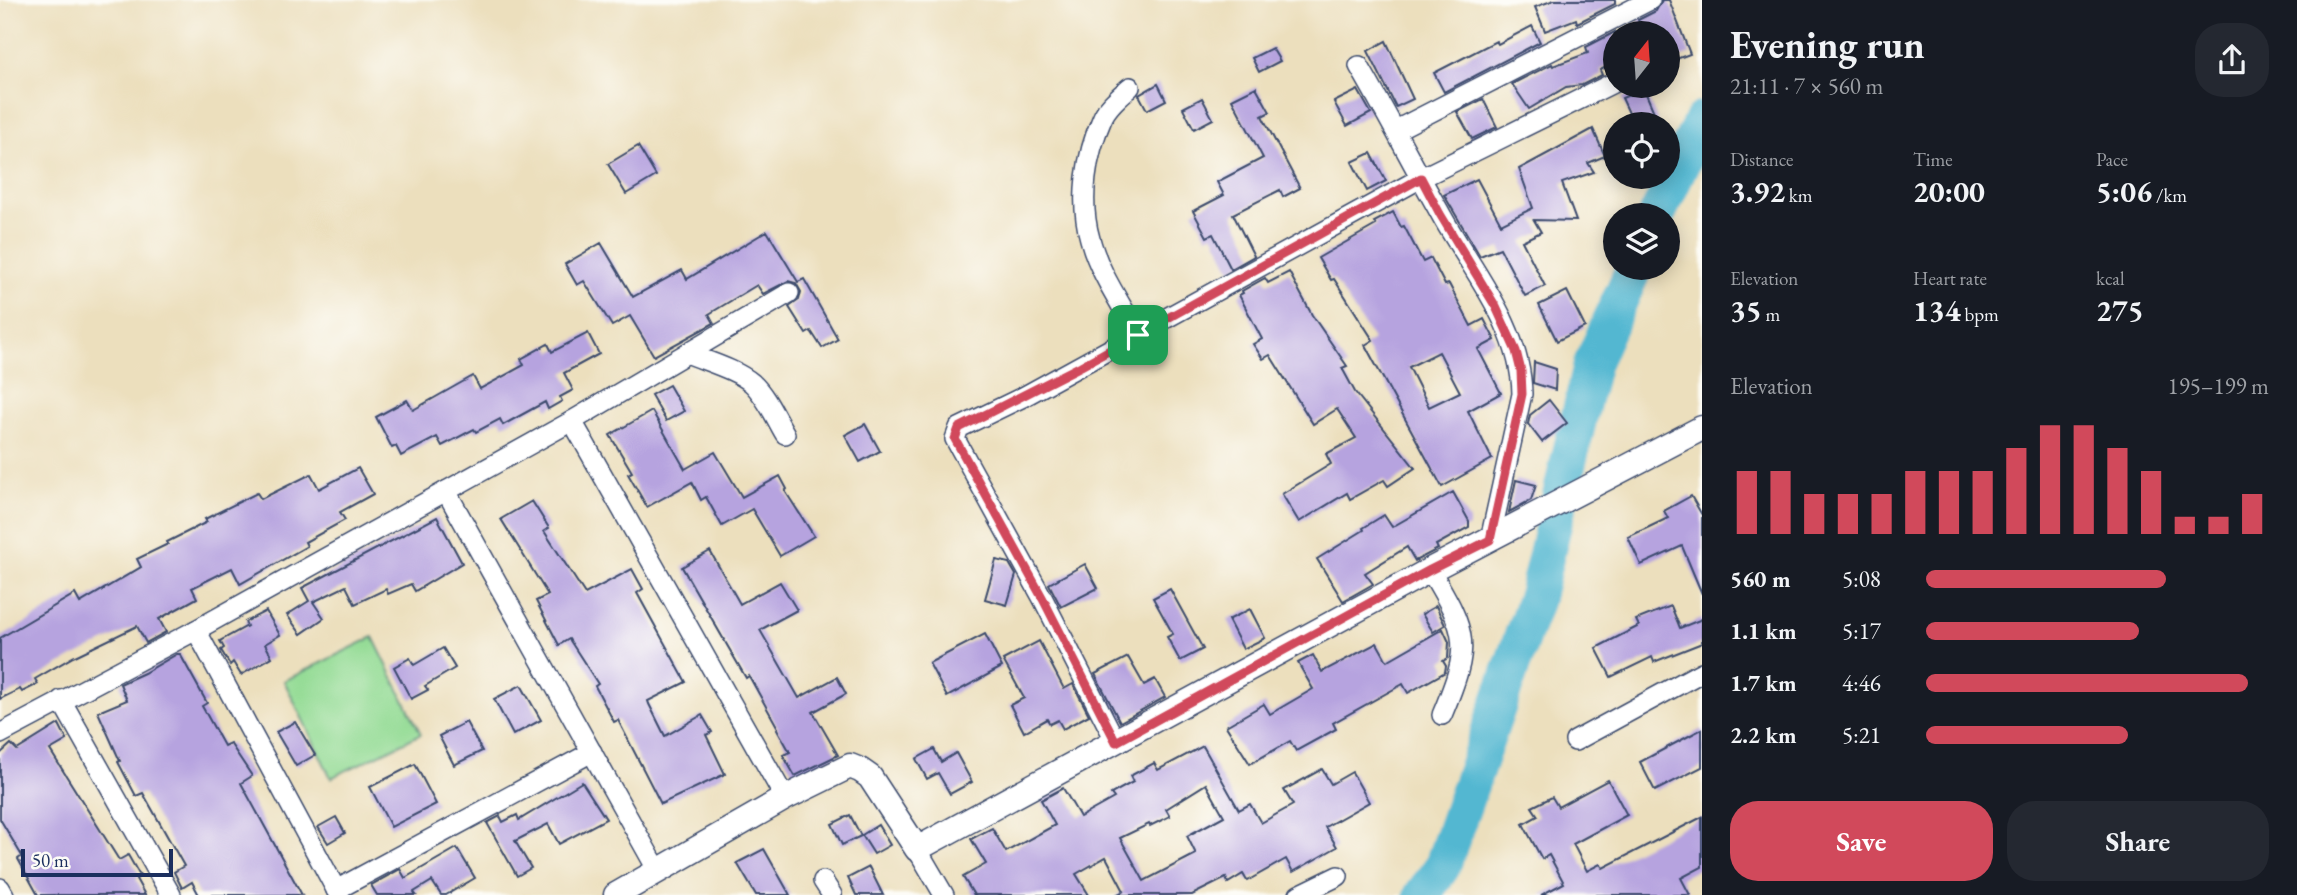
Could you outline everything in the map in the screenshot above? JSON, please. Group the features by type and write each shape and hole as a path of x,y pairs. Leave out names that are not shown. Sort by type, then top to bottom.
{"street":[{"path":"1396,130 1650,0"},
{"path":"1359,66 1440,214 1496,307 1516,351 1521,371 1520,404 1490,540"},
{"path":"1130,87 1102,117 1089,159 1084,201 1090,239 1100,264 1138,335"},
{"path":"1116,742 1043,599 955,439 959,428 1138,335 1421,178 1603,88"},
{"path":"0,734 196,630 572,421 789,293"},
{"path":"687,353 738,374 751,383 785,434"},
{"path":"572,421 785,798"},
{"path":"917,849 1430,570 1702,428"},
{"path":"446,491 658,871"},
{"path":"1430,570 1451,605 1463,638 1458,676 1442,715"},
{"path":"196,630 337,892 592,752"},
{"path":"1575,741 1702,672"},
{"path":"61,700 171,895"},
{"path":"616,895 785,798 850,766 860,769 870,777 944,895"},
{"path":"1299,895 1338,876"},
{"path":"0,888 4,895"}],"green space":[{"path":"373,637 421,734 331,778 284,681"}],"building":[{"path":"1554,0 1615,0 1615,4 1577,23 1576,19 1545,31 1535,7"},
{"path":"1662,0 1669,0 1677,21 1638,21 1656,11"},
{"path":"1532,26 1540,42 1444,92 1434,73"},
{"path":"1680,28 1690,54 1680,58"},
{"path":"1603,38 1603,69 1600,70 1602,75 1582,85 1566,87 1529,109 1512,84 1552,64 1553,66 1588,53 1586,47"},
{"path":"1386,41 1413,99 1396,107 1368,51"},
{"path":"1272,48 1280,61 1259,72 1252,58"},
{"path":"1158,84 1166,100 1147,110 1139,95"},
{"path":"1256,87 1270,112 1262,116 1300,188 1283,197 1280,190 1233,214 1254,256 1231,269 1213,234 1207,237 1193,211 1224,195 1217,182 1263,158 1232,99"},
{"path":"1358,90 1371,113 1347,126 1334,102"},
{"path":"1202,98 1213,119 1194,129 1183,108"},
{"path":"1622,98 1648,98 1654,112 1628,112"},
{"path":"1483,99 1497,127 1472,139 1457,112"},
{"path":"1593,129 1603,152 1603,157 1588,163 1594,172 1562,183 1576,221 1534,220 1541,232 1522,241 1545,286 1525,296 1500,248 1480,256 1444,195 1477,179 1501,224 1533,208 1519,169"},
{"path":"638,146 656,176 626,194 608,164"},
{"path":"1371,153 1386,181 1367,191 1352,162"},
{"path":"1393,212 1401,227 1404,226 1423,262 1431,258 1445,285 1449,284 1471,326 1484,319 1495,340 1478,349 1501,393 1468,411 1492,459 1442,487 1365,345 1373,340 1318,258 1376,225 1374,222","holes":["1439,352 1460,392 1429,407 1409,367"]},
{"path":"767,231 798,282 804,279 838,339 822,348 811,331 806,334 789,307 799,300 801,292 796,283 788,281 763,294 757,285 709,314 714,323 654,356 630,316 612,326 584,281 577,285 565,264 601,243 633,297 682,270 687,279"},
{"path":"1289,272 1312,315 1347,366 1342,368 1355,392 1415,468 1388,486 1384,480 1350,499 1347,493 1299,522 1282,494 1331,464 1326,454 1356,438 1337,409 1313,424 1270,355 1263,359 1253,344 1262,339 1239,295 1265,278 1268,283"},
{"path":"1567,291 1585,327 1557,341 1539,305"},
{"path":"588,333 599,354 564,373 573,390 560,397 562,401 548,409 545,402 503,425 500,419 442,446 437,437 401,456 396,446 392,448 376,417 407,400 413,410 473,376 480,389 524,365 521,359 548,344 552,352"},
{"path":"1534,362 1556,369 1555,390 1533,383"},
{"path":"669,385 684,411 666,421 651,395"},
{"path":"1549,400 1567,423 1542,442 1528,424 1530,415"},
{"path":"652,411 685,469 715,452 742,497 780,476 787,489 785,491 814,536 780,556 752,509 722,526 706,497 701,500 692,482 647,507 628,474 632,472 610,435"},
{"path":"865,424 880,451 860,462 845,435"},
{"path":"358,468 373,494 340,512 345,520 305,542 307,546 240,584 232,568 192,588 197,598 159,619 166,632 146,643 137,626 35,679 38,684 0,699 0,638 75,594 80,603 141,567 137,559 207,522 205,519 257,493 261,499 311,474 319,489"},
{"path":"1516,480 1536,485 1531,500 1509,512"},
{"path":"1453,492 1469,521 1469,527 1436,545 1438,549 1415,561 1407,547 1365,573 1373,584 1343,601 1317,559 1384,515 1392,527"},
{"path":"1691,496 1702,515 1702,594 1682,546 1641,565 1628,537 1668,518 1664,511"},
{"path":"532,501 549,528 544,531 585,594 632,569 643,589 637,593 686,682 648,701 649,704 665,736 702,715 712,732 706,735 725,774 661,804 618,720 614,722 595,686 598,684 569,639 559,645 536,601 548,595 501,519"},
{"path":"437,517 462,563 415,591 411,584 388,594 386,589 355,604 346,586 313,602 324,618 301,634 287,615 309,601 302,588"},
{"path":"710,551 740,604 780,582 797,610 760,630 799,698 837,677 846,694 813,712 838,755 795,776 783,755 790,752 778,728 682,567"},
{"path":"996,560 1009,563 1016,575 1007,605 985,599"},
{"path":"1085,564 1098,588 1061,607 1049,584"},
{"path":"1170,589 1203,649 1180,661 1167,637 1173,634 1153,598"},
{"path":"1436,606 1445,625 1433,632 1422,614"},
{"path":"1671,606 1680,628 1702,619 1702,643 1654,662 1652,657 1611,677 1596,648 1639,626 1636,620"},
{"path":"1250,609 1265,638 1243,649 1228,620"},
{"path":"266,611 280,635 265,644 272,657 241,675 233,662 230,665 221,650 224,648 220,641 247,626 245,622"},
{"path":"1443,629 1449,642 1448,658 1443,661 1445,672 1408,693 1403,684 1333,723 1336,729 1296,751 1290,741 1250,764 1226,726 1264,704 1270,714 1313,689 1298,663 1313,655 1322,672 1377,643 1387,661"},
{"path":"985,634 1002,667 947,697 929,663"},
{"path":"1039,641 1064,689 1073,684 1089,715 1063,729 1058,720 1050,724 1047,719 1024,732 1010,705 1024,698 1003,660"},
{"path":"443,648 455,668 425,686 428,690 411,699 394,667 410,658 414,665"},
{"path":"180,654 207,703 202,706 224,746 230,743 252,776 241,783 302,895 199,895 192,882 182,888 174,872 184,866 143,793 136,796 118,762 120,761 98,712 127,700 120,684"},
{"path":"1128,657 1144,685 1155,679 1165,697 1120,722 1095,674"},
{"path":"521,685 541,720 513,735 494,699"},
{"path":"295,722 315,755 296,766 276,732"},
{"path":"466,722 482,751 454,765 439,736"},
{"path":"59,724 67,740 50,750 119,860 128,855 140,876 136,879 145,895 38,895 18,859 22,856 0,819 0,754 11,744 17,750"},
{"path":"1702,729 1702,767 1655,791 1640,762"},
{"path":"1203,746 1239,810 1250,804 1261,823 1293,805 1284,790 1322,769 1331,784 1352,772 1369,802 1325,827 1337,847 1293,872 1286,859 1247,881 1243,874 1228,883 1226,878 1192,895 1116,895 1124,891 1106,857 1076,874 1089,895 974,895 963,877 986,864 971,839 992,828 1006,852 1055,825 1041,800 1063,788 1080,817 1114,798 1111,794 1133,782 1130,776 1154,763 1158,770","holes":["1206,784 1224,816 1187,836 1196,854 1144,881 1120,838 1170,816 1166,809"]},
{"path":"934,749 941,762 956,753 972,782 950,794 938,773 927,779 916,759"},
{"path":"415,764 436,804 391,827 370,787"},
{"path":"1608,780 1627,815 1573,844 1587,871 1600,864 1603,868 1702,817 1702,867 1681,878 1690,895 1541,895 1564,883 1549,855 1542,859 1523,824 1538,816 1532,807 1552,797 1558,807"},
{"path":"582,782 606,819 559,844 548,824 515,841 531,868 517,876 487,823 500,816 503,822 517,815 519,820"},
{"path":"850,815 861,836 842,845 832,824"},
{"path":"336,817 345,833 328,843 318,827"},
{"path":"878,825 890,845 874,854 862,835"},
{"path":"457,848 475,878 446,895 441,895 432,881 414,892 416,895 377,895 371,885 400,869 405,878"},
{"path":"764,849 790,895 756,895 737,863"},
{"path":"869,867 883,895 856,895 848,878"}],"waterway":[{"path":"1663,203 1702,120"},
{"path":"1422,895 1442,867 1537,594 1592,363 1629,280"}],"route":[{"path":"1421,178 1496,307 1516,351 1521,371 1522,394 1490,540 1430,570 1116,742 1043,599 955,439 955,434 959,428 1138,335 1421,178"}]}
